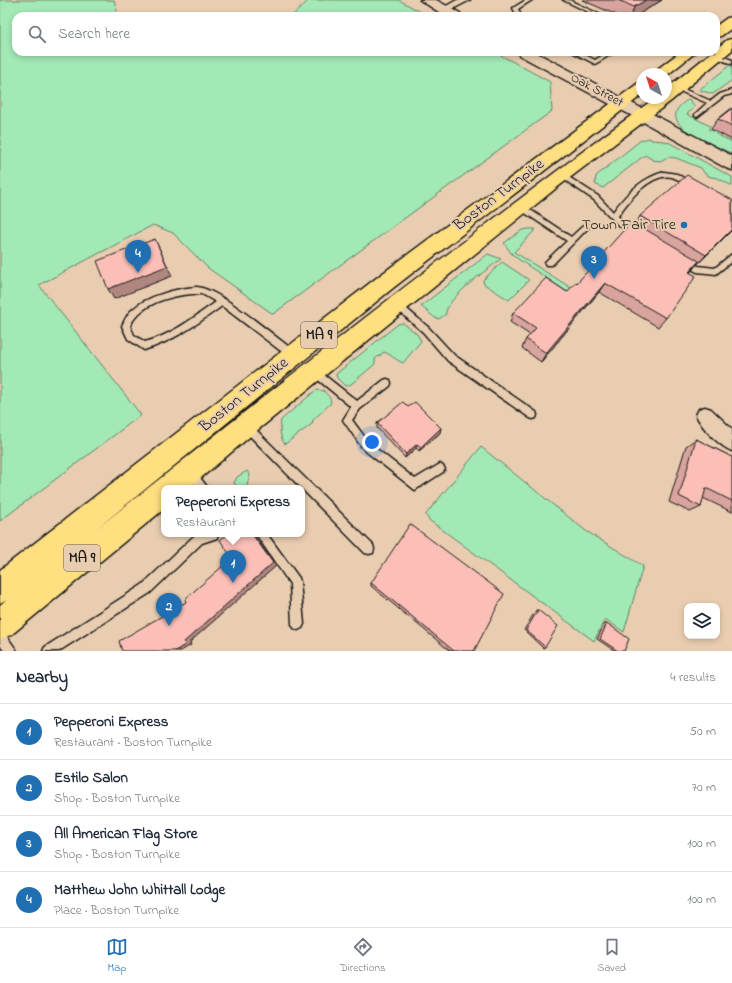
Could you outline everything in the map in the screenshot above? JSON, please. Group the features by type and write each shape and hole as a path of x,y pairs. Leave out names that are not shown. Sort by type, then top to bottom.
{"highway":[{"path":"720,29 732,21"},
{"name":"Boston Turnpike","path":"720,53 732,43"},
{"path":"667,68 682,56"},
{"name":"Boston Turnpike","path":"672,92 716,56"},
{"name":"Boston Turnpike","path":"0,588 412,262 636,91"},
{"name":"Boston Turnpike","path":"173,485 245,425 521,207 657,104"},
{"name":"MA 9","path":"0,624 161,494"}],"street":[{"path":"426,0 448,12"},
{"path":"451,12 465,0"},
{"name":"Oak Street","path":"534,56 732,164"},
{"path":"705,415 732,442"}],"lane":[{"path":"517,12 515,8 530,0"},
{"path":"565,0 592,12"},
{"path":"583,56 595,62 605,56"},
{"path":"716,56 732,62"},
{"path":"697,115 722,95 732,92"},
{"path":"672,95 711,103"},
{"path":"614,216 622,204 636,190 656,176 671,175 702,189"},
{"path":"562,176 596,198 620,223 642,237"},
{"path":"521,207 572,241"},
{"path":"549,263 587,226"},
{"path":"678,258 697,269 716,271 732,257"},
{"path":"221,302 180,332 158,343 144,346 131,337 126,326 130,316 148,302 186,290 204,291 221,302 294,356"},
{"path":"397,305 426,330 451,358 533,415"},
{"path":"314,370 357,406"},
{"path":"387,383 357,406 347,420 366,446 416,484 440,469"},
{"path":"245,425 369,549"},
{"path":"190,471 201,485"},
{"path":"49,651 146,589 199,537"},
{"path":"263,537 295,582 298,624"},
{"path":"0,636 11,651"}],"green space":[{"path":"0,0 114,0 117,12 12,12 12,56 502,56 550,82 552,111 273,314 208,268 173,233 153,225 39,285 141,415 0,521"},
{"path":"309,0 399,0 421,12 296,12"},
{"path":"730,65 732,67 732,80 713,94 699,90"},
{"path":"689,99 695,107 687,114 710,126 709,130 715,131 716,134 732,142 732,154 700,139 680,125 676,117 678,108"},
{"path":"650,138 651,140 670,143 732,177 732,186 718,178 705,174 701,168 676,158 668,157 660,161 653,160 645,155 603,188 595,184 596,176 641,140"},
{"path":"536,229 514,252 576,291 566,291 511,253 504,243 522,230"},
{"path":"488,254 501,259 459,293 447,308 446,314 439,319 435,318 421,306"},
{"path":"502,262 529,280 509,300 484,284 483,280"},
{"path":"403,323 417,334 421,341 403,363 384,352 375,359 375,364 350,385 345,386 337,378 336,374 398,324"},
{"path":"316,390 323,390 330,398 331,403 313,420 312,424 285,444 280,430 281,420"},
{"path":"481,447 586,531 643,566 624,632 605,619 594,641 429,520 426,515 427,513"},
{"path":"247,471 250,475 247,485 236,485 234,483 237,477"}],"building":[{"path":"618,0 646,0 634,7"},
{"path":"732,108 732,126 718,119"},
{"name":"Town Fair Tire","path":"687,175 732,200 732,229 706,255 640,216"},
{"path":"633,222 699,261 689,272 696,276 666,318 605,283 546,353 526,339 536,328 513,313 546,278 567,292"},
{"path":"155,239 167,266 108,289 97,261"},
{"path":"403,402 408,407 415,402 441,428 421,447 417,444 406,454 377,423"},
{"path":"696,439 732,457 732,501 706,488 701,507 679,496"},
{"path":"410,524 504,594 474,651 454,651 371,583"},
{"path":"224,537 254,537 273,563 184,642 185,645 175,651 122,651 119,641 186,602 185,599 232,558 220,540"},
{"path":"538,610 558,626 545,647 526,630"},
{"path":"607,623 629,639 624,651 618,651 600,639"}],"place":[{"name":"Town Fair Tire","path":"684,225"},
{"name":"Matthew John Whittall Lodge","path":"138,273"},
{"name":"All American Flag Store","path":"594,279"},
{"name":"Pepperoni Express","path":"233,583"},
{"name":"Estilo Salon","path":"169,626"}]}
